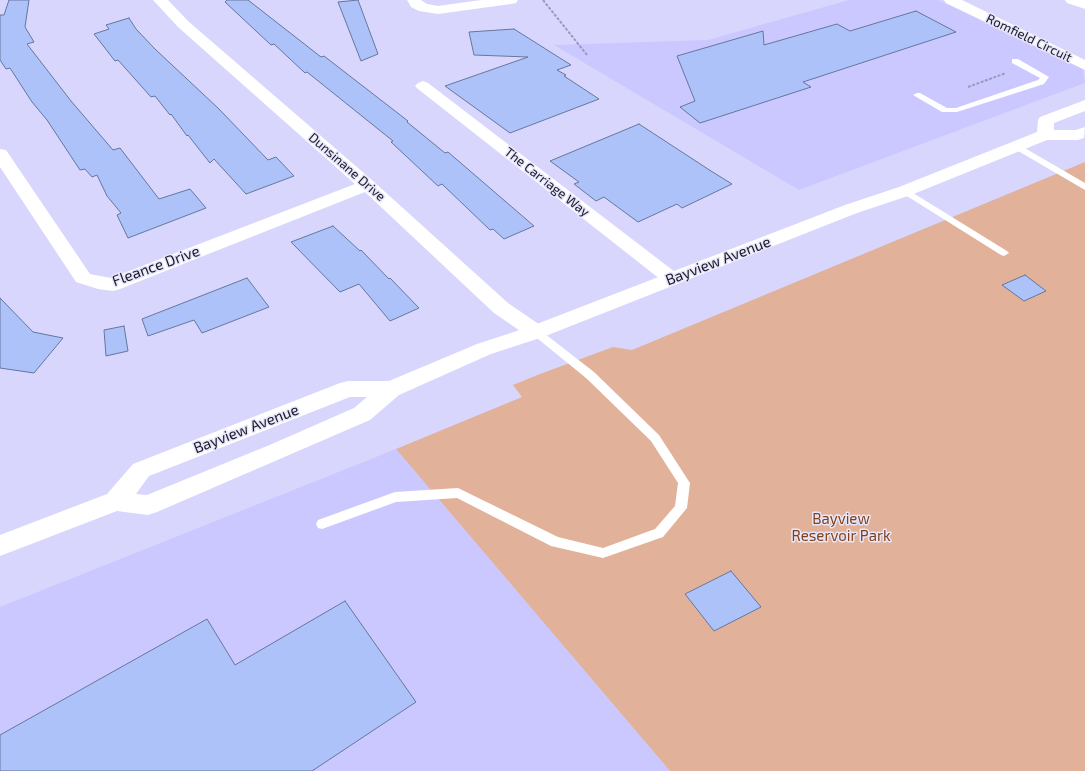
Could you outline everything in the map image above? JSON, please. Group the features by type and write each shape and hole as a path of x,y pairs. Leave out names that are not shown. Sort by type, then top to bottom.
{"street":[{"name":"Dunsinane Drive","path":"160,0 183,24 367,185 501,308 536,332"},
{"path":"414,0 416,4 424,8 438,10 511,0"},
{"name":"Romfield Circuit","path":"951,0 1085,66"},
{"path":"1072,0 1085,5"},
{"name":"The Carriage Way","path":"423,86 672,279"},
{"path":"1045,135 1046,120 1085,105"},
{"name":"Bayview Avenue","path":"0,546 116,501 148,505 156,502 362,414 391,389 484,349 536,332 851,209 905,191 1045,135 1078,135 1085,132"},
{"name":"Fleance Drive","path":"0,154 83,278 98,283 113,285 367,185"},
{"name":"Bayview Avenue","path":"116,501 141,470 348,389 391,389"}],"lane":[{"path":"917,95 945,110 957,110 1041,82 1045,77 1015,61"},
{"path":"1016,146 1085,187"},
{"path":"905,191 1004,252"},
{"path":"322,524 395,497 458,493 555,542 603,553 659,533 681,508 684,483 670,460 650,433 590,376 536,332"}],"path":[{"path":"543,0 587,55"},
{"path":"968,86 1008,72"}],"shaded area":[{"path":"849,0 938,0 1083,69 1085,83 799,190 554,45 708,40"},
{"path":"396,449 670,771 0,771 0,607"}],"green space":[{"name":"Bayview Reservoir Park","path":"1085,162 1085,771 670,771 396,449 522,397 513,385 613,347 632,350"}],"building":[{"path":"9,0 29,0 25,27 34,42 27,44 71,101 113,150 120,148 159,199 190,189 206,208 128,238 117,215 121,213 107,196 97,175 92,177 85,169 80,170 10,68 6,69 0,60 0,15 4,15"},
{"path":"227,0 248,0 321,57 324,56 408,121 407,122 445,153 448,152 534,226 504,239 493,229 490,230 442,184 438,186 391,142 393,141 307,72 305,73 274,44 271,45 225,2"},
{"path":"358,0 378,54 361,61 338,2"},
{"path":"916,11 956,32 803,82 811,87 700,123 680,107 695,101 677,56 763,31 764,45 837,24 850,31"},
{"path":"129,18 136,29 155,49 219,109 268,160 276,157 294,176 246,194 214,159 210,163 155,96 151,97 118,60 115,61 94,34 109,29 106,25"},
{"path":"514,29 571,65 557,70 599,99 510,133 445,86 528,57 474,55 469,32"},
{"path":"639,124 732,184 682,208 677,204 638,222 604,197 596,201 574,184 579,182 550,161"},
{"path":"333,226 360,251 361,250 419,308 390,321 359,284 340,292 291,242"},
{"path":"1025,275 1046,291 1024,301 1002,285"},
{"path":"247,278 269,307 202,333 194,320 148,336 142,319"},
{"path":"0,298 33,332 63,338 34,373 0,368"},
{"path":"124,326 128,351 106,356 104,330"},
{"path":"731,571 761,607 714,631 685,594"},
{"path":"345,601 416,702 312,771 0,771 0,735 207,619 235,665"}]}
